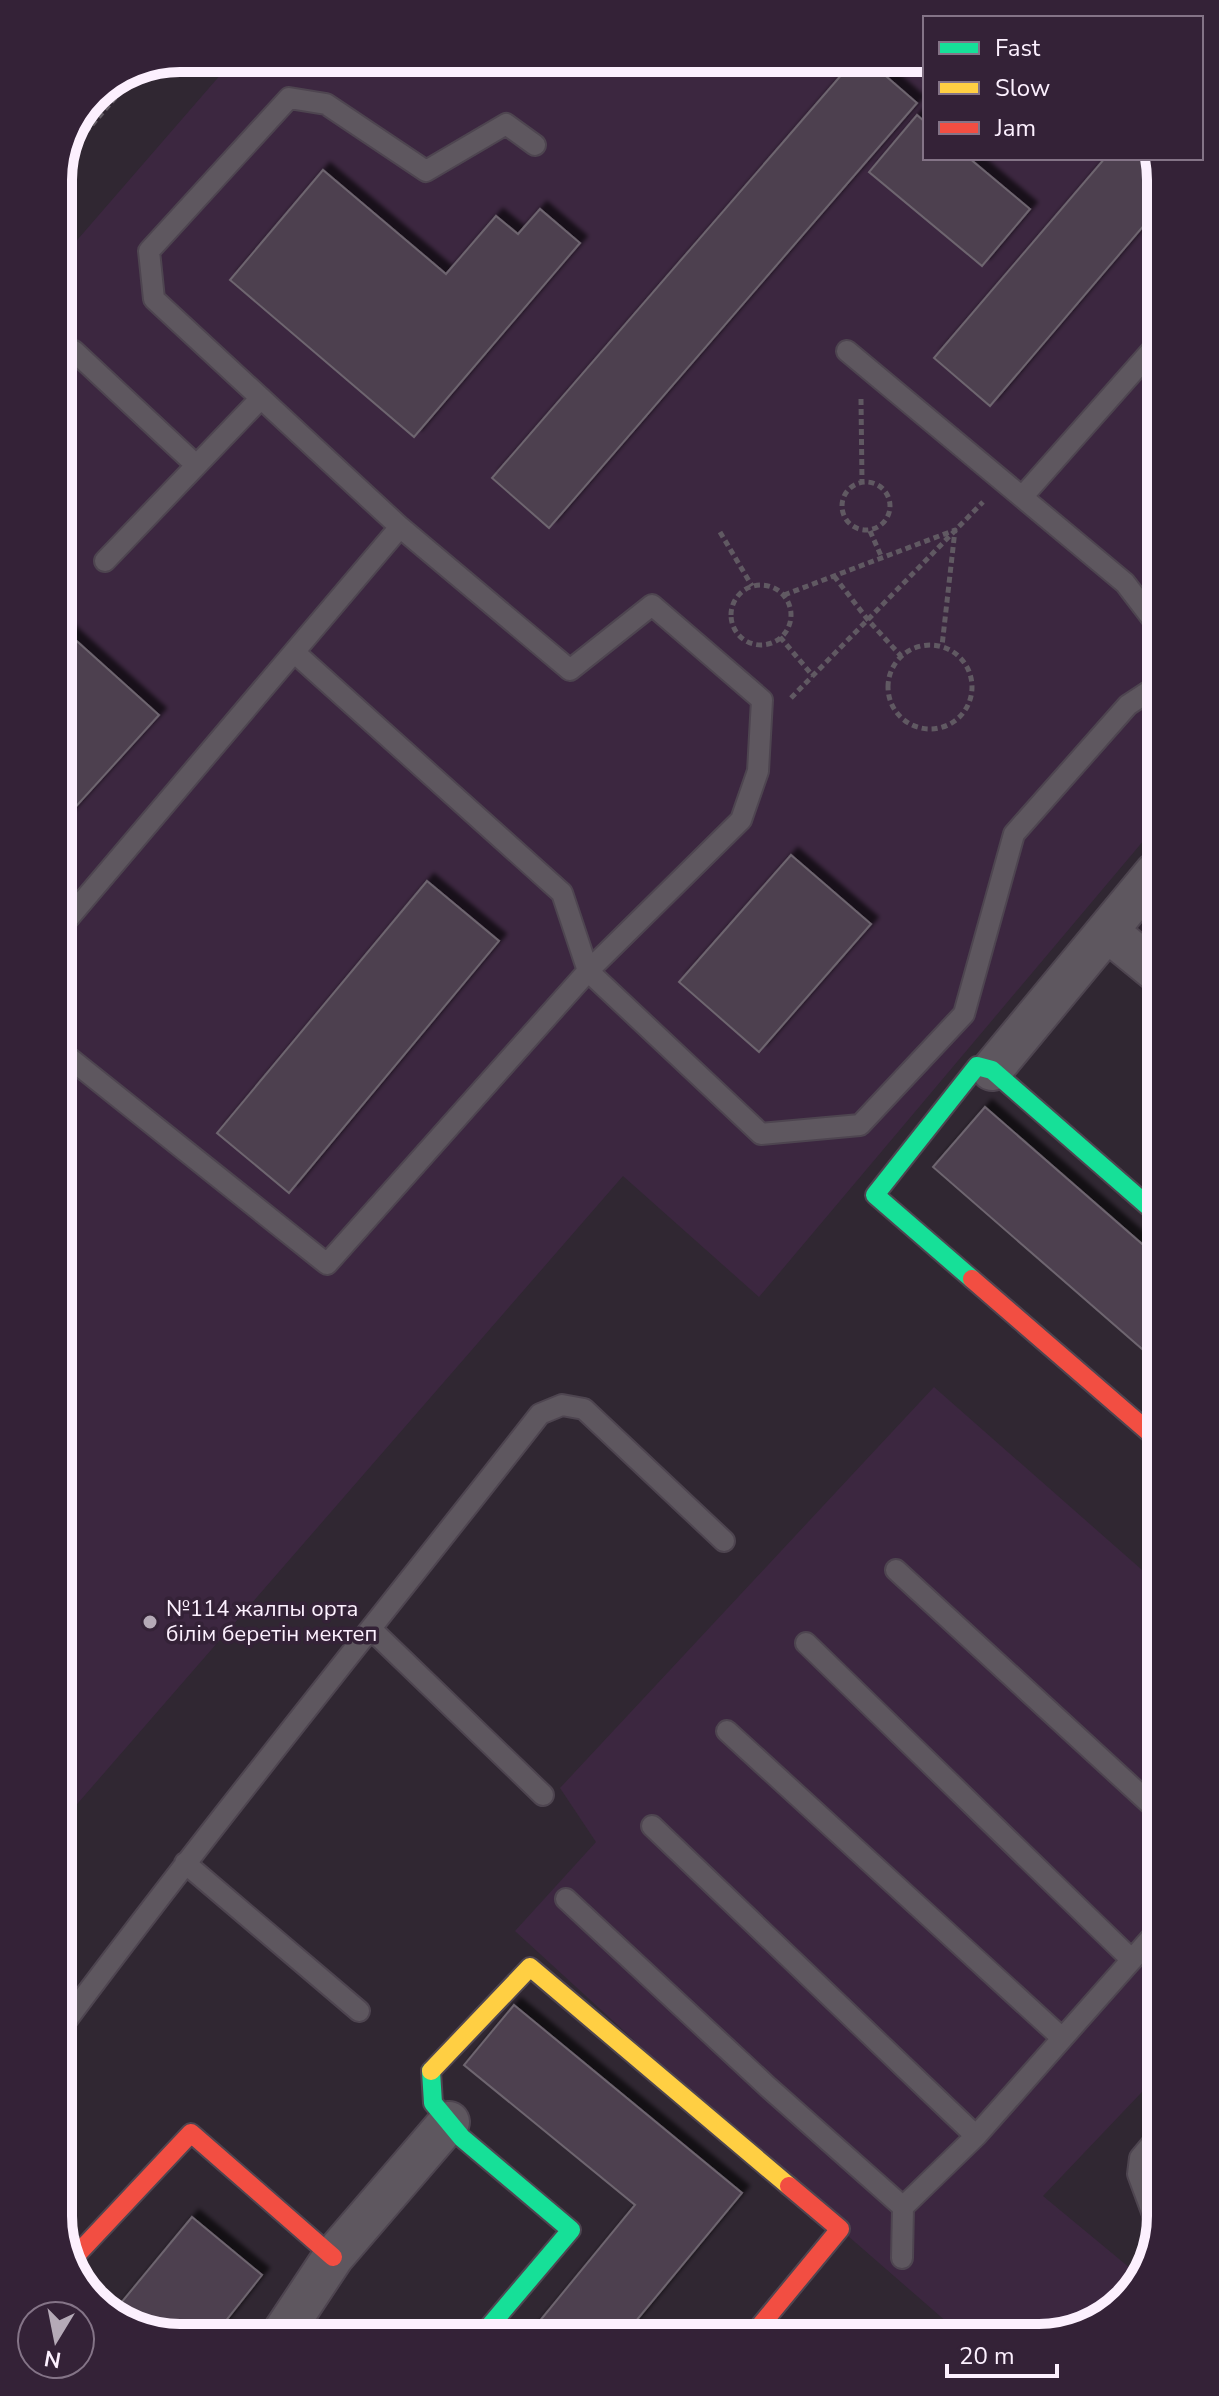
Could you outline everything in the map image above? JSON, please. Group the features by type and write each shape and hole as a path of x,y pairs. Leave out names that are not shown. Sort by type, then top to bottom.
{"street":[{"path":"992,1070 1147,883"},
{"path":"1107,931 1147,964"},
{"path":"1147,1205 992,1070 977,1066 875,1195 1147,1430"},
{"path":"491,2324 571,2230 462,2138 433,2103 431,2070 530,1967 840,2229 762,2324"},
{"path":"288,2324 333,2257 449,2122"},
{"path":"79,2253 191,2133 333,2257"}],"lane":[{"path":"72,1060 327,1264 588,971 741,820 758,771 762,700 652,605 570,670 400,527 154,299 149,251 289,98 326,104 426,171 506,124 535,145"},
{"path":"74,351 195,464"},
{"path":"1022,497 1147,356"},
{"path":"854,357 1125,583 1147,612"},
{"path":"105,561 261,398"},
{"path":"72,914 400,527"},
{"path":"294,652 562,893 588,971 761,1134 860,1125 964,1014 1014,834 1128,705 1147,693"},
{"path":"72,2013 185,1863 540,1414 562,1405 584,1409 724,1541"},
{"path":"896,1570 1147,1801"},
{"path":"372,1630 543,1795"},
{"path":"806,1643 1132,1960"},
{"path":"727,1731 1062,2038"},
{"path":"652,1826 976,2136"},
{"path":"185,1863 359,2011"},
{"path":"566,1899 768,2087 903,2207"},
{"path":"902,2258 903,2207 976,2136 1147,1943"},
{"path":"1147,2150 1140,2158 1138,2174 1147,2198"}],"path":[{"path":"81,137 124,88"},
{"path":"854,357 862,482"},
{"path":"760,730 1003,481"},
{"path":"862,482 883,488 891,508 881,526 870,531 850,525 843,516 844,495 852,486 862,482"},
{"path":"784,595 955,530"},
{"path":"942,646 955,530"},
{"path":"870,531 882,558"},
{"path":"720,532 752,586"},
{"path":"834,576 901,656"},
{"path":"764,585 784,595 791,617 788,628 780,637 770,643 758,644 738,634 731,612 734,601 742,592 752,586 764,585"},
{"path":"780,637 813,676"},
{"path":"928,644 956,653 966,663 972,692 968,706 959,717 946,726 932,729 904,720 894,709 888,681 892,667 901,656 913,648 928,644"}],"shaded area":[{"path":"223,72 923,72 923,160 1145,160 1147,180 1147,836 759,1297 623,1176 72,1810 72,246"},
{"path":"934,1387 1147,1574 1147,2087 1043,2196 1132,2270 1116,2293 1093,2310 1060,2322 949,2324 840,2229 515,1931 596,1842 560,1788"}],"building":[{"path":"844,72 881,72 917,103 549,528 492,478"},
{"path":"917,115 923,120 923,160 971,160 1030,209 982,266 869,172"},
{"path":"1103,160 1145,160 1147,222 990,406 934,358"},
{"path":"323,170 446,274 496,216 518,234 540,209 580,243 414,437 230,280"},
{"path":"72,637 159,715 72,811"},
{"path":"791,855 871,924 759,1052 679,982"},
{"path":"427,881 499,941 289,1193 217,1133"},
{"path":"985,1107 1147,1248 1147,1353 933,1167"},
{"path":"514,2005 742,2193 633,2324 537,2324 635,2205 464,2065"},
{"path":"192,2217 262,2275 223,2324 159,2322 119,2305"}],"traffic: fast":[{"path":"972,1279 875,1195 977,1066 992,1070 1147,1205"},
{"path":"431,2071 433,2103 462,2138 571,2230 491,2324"}],"traffic: slow":[{"path":"431,2071 530,1967 789,2186"}],"traffic: jam":[{"path":"972,1279 1147,1430"},
{"path":"79,2253 191,2133 333,2257"},
{"path":"762,2324 840,2229 789,2186"}],"place":[{"name":"№114 жалпы орта білім беретін мектеп","path":"150,1622"}]}
